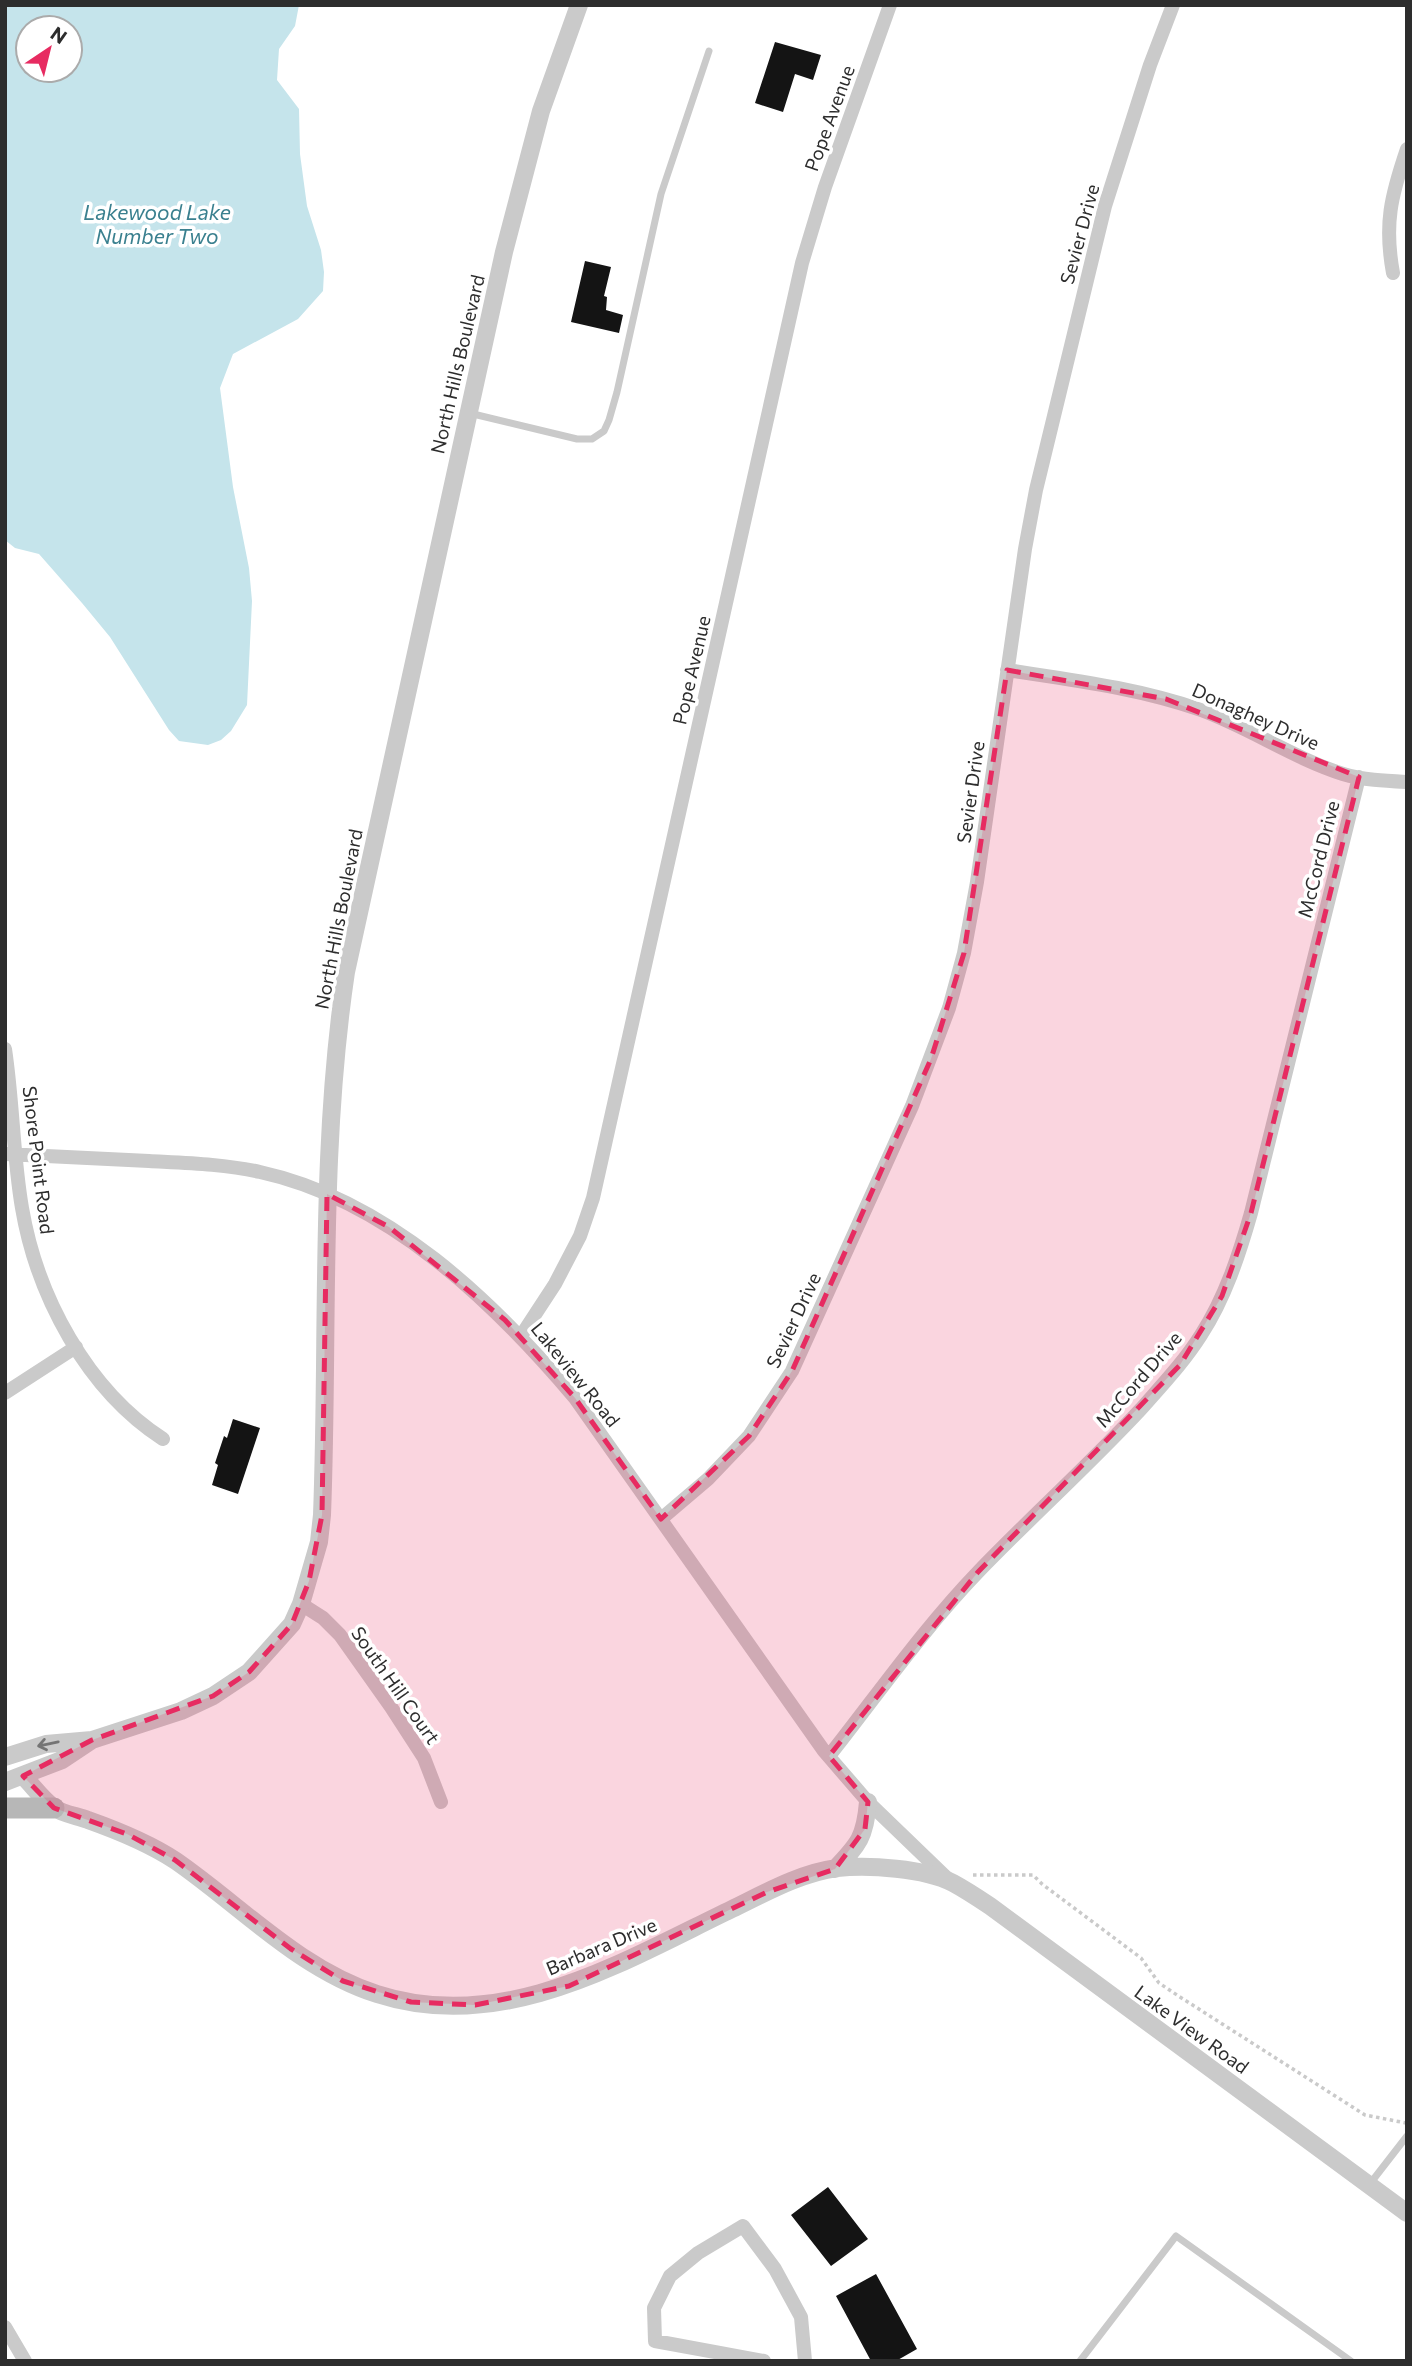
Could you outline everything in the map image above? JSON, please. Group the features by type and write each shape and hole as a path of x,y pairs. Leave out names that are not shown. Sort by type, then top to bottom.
{"main road":[{"path":"5,1808 54,1808"}],"street":[{"name":"North Hills Boulevard","path":"5,1757 46,1744 92,1740 181,1711 213,1696 249,1672 292,1624 301,1604 319,1542 322,1515 327,1194 332,1088 346,972 504,252 541,111 579,5"},
{"name":"Pope Avenue","path":"521,1336 555,1284 580,1236 593,1198 802,263 825,187 890,5"},
{"name":"Sevier Drive","path":"661,1519 708,1479 749,1436 792,1371 931,1059 950,1008 964,954 977,882 1036,490 1091,260 1124,141 1173,5"},
{"path":"1394,273 1388,245 1388,220 1395,182 1407,149"},
{"name":"Donaghey Drive","path":"1007,670 1117,687 1166,699 1204,711 1322,766 1359,777 1407,782"},
{"name":"McCord Drive","path":"829,1756 936,1619 978,1572 1119,1432 1180,1365 1202,1334 1222,1296 1251,1213 1359,777"},
{"name":"Shore Point Road","path":"5,1049 12,1096 11,1154 40,1278 54,1309 93,1372 122,1406 144,1427 163,1439"},
{"name":"Lakeview Road","path":"11,1154 230,1167 290,1180 327,1194 388,1227 447,1269 521,1336 575,1398 829,1756 868,1802 951,1882"},
{"path":"5,1393 76,1347"},
{"name":"South Hill Court","path":"301,1604 314,1611 340,1635 391,1707 424,1758 441,1802"},
{"name":"North Hills Boulevard","path":"5,1782 62,1760 92,1740"},
{"path":"23,1776 54,1808"},
{"path":"835,1868 854,1849 866,1829 868,1802"},
{"name":"Barbara Drive","path":"54,1808 127,1834 175,1860 291,1949 343,1981 378,1994 411,2002 441,2005 475,2006 517,2000 569,1986 767,1892 807,1875 835,1868 904,1869 951,1882"},
{"name":"Lake View Road","path":"951,1882 990,1906 1407,2213"},
{"path":"764,2361 655,2341 654,2308 670,2276 698,2253 743,2226 775,2269 801,2317 805,2361"},
{"path":"5,2327 25,2361"}],"lane":[{"path":"468,412 577,439 592,439 604,431 617,392 661,194 709,51"},
{"path":"1369,2185 1407,2136"},
{"path":"1080,2361 1176,2236 1351,2361"}],"path":[{"path":"951,1882 978,1873 1033,1875 1141,1958 1159,1983 1180,1997 1365,2115 1407,2123"}],"highlighted area":[{"path":"1007,670 1166,699 1359,777 1251,1213 1222,1296 1180,1365 978,1572 829,1756 868,1802 865,1829 835,1869 767,1892 569,1986 475,2005 411,2002 343,1981 291,1949 175,1860 127,1834 54,1808 23,1776 92,1740 213,1696 249,1672 292,1624 309,1581 322,1515 327,1194 389,1227 505,1320 575,1398 661,1519 749,1436 792,1371 931,1059 964,953"}],"water":[{"name":"Lakewood Lake Number Two","path":"5,5 299,5 295,26 279,49 277,80 299,109 300,154 307,206 321,250 323,291 298,319 233,354 220,388 252,601 247,705 231,731 221,740 208,745 179,741 169,730 110,637 82,603 39,554 15,548 5,540"}],"building":[{"path":"775,42 821,55 813,80 795,74 783,112 755,103"},
{"path":"585,261 611,267 604,296 607,297 606,310 623,315 619,333 571,322"},
{"path":"233,1419 260,1428 238,1494 212,1485 218,1465 215,1463"},
{"path":"828,2187 868,2239 831,2266 791,2215"},
{"path":"876,2274 917,2349 896,2361 871,2361 836,2296"}]}
